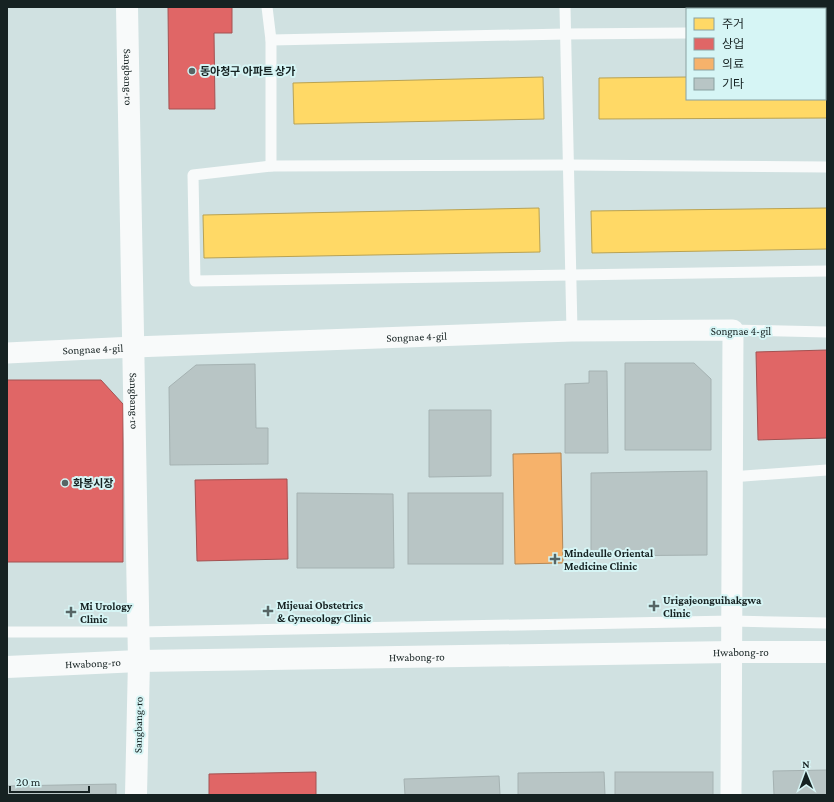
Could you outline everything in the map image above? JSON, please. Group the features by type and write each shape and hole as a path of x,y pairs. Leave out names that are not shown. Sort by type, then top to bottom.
{"street":[{"name":"Sangbang-ro","path":"127,7 139,632 136,795"},
{"name":"Songnae 4-gil","path":"7,354 134,347 572,331 733,330"},
{"path":"731,795 731,477 733,330"},
{"name":"Hwabong-ro","path":"7,667 139,661 732,652 827,652"}],"lane":[{"path":"267,7 271,40 271,166"},
{"path":"565,7 572,331"},
{"path":"271,40 686,33"},
{"path":"827,167 568,165 271,166 193,175 195,281 827,271"},
{"name":"Songnae 4-gil","path":"733,330 827,332"},
{"path":"731,477 827,470"},
{"path":"7,632 139,632 732,621 827,623"}],"building: 주거":[{"path":"827,76 827,118 599,119 599,78 686,77 686,100 826,100"},
{"path":"543,77 544,119 294,124 293,83"},
{"path":"539,208 540,252 204,258 203,215"},
{"path":"827,208 827,249 592,253 591,211"}],"building: 상업":[{"name":"동아청구 아파트 상가","path":"168,7 232,7 232,33 214,33 215,109 169,109"},
{"path":"827,350 827,438 758,440 756,352"},
{"name":"화봉시장","path":"7,380 101,380 123,404 123,562 7,562"},
{"path":"287,479 288,559 197,561 195,480"},
{"path":"316,772 316,795 209,795 209,774"}],"building: 의료":[{"path":"561,453 563,563 515,564 513,454"}],"building: 기타":[{"path":"625,363 694,363 711,379 711,450 625,450"},
{"path":"255,364 256,428 268,428 268,464 170,465 169,387 196,365"},
{"path":"589,371 607,371 608,453 565,453 565,384 589,383"},
{"path":"429,410 491,410 491,476 429,477"},
{"path":"707,471 707,555 591,556 591,473"},
{"path":"297,493 393,494 394,568 297,568"},
{"path":"408,493 503,493 503,564 408,564"},
{"path":"827,770 827,795 774,795 773,771"},
{"path":"604,772 605,795 518,795 518,773"},
{"path":"615,772 713,772 713,795 615,795"},
{"path":"499,776 500,795 405,795 404,779"},
{"path":"116,784 116,795 7,795 7,786"}],"place":[{"name":"동아청구 아파트 상가","path":"192,71"},
{"name":"화봉시장","path":"65,483"},
{"name":"Mindeulle Oriental Medicine Clinic","path":"555,559"},
{"name":"Urigajeonguihakgwa Clinic","path":"654,606"},
{"name":"Mijeuai Obstetrics & Gynecology Clinic","path":"268,611"},
{"name":"Mi Urology Clinic","path":"71,612"}]}
